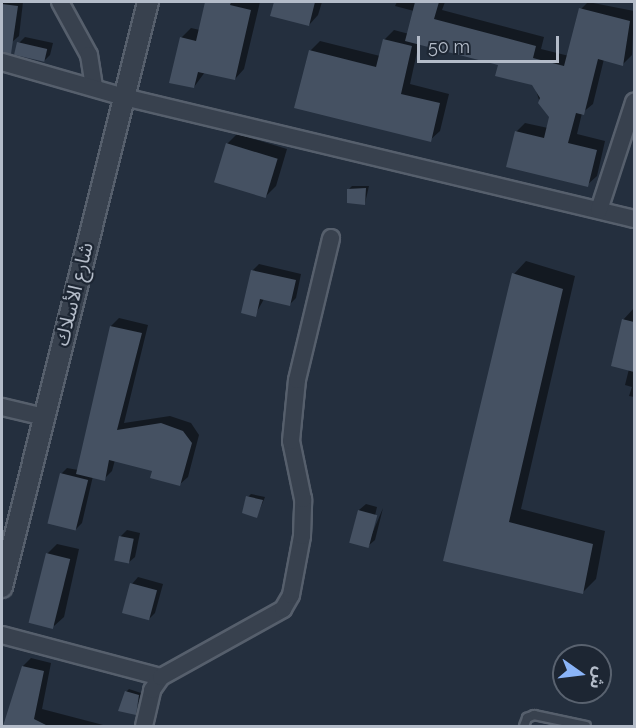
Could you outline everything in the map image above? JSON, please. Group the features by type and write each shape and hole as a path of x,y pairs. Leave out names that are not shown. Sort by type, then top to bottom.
{"street":[{"path":"60,2 77,26 89,55 94,88"},
{"name":"شارع الأسلاك","path":"2,587 148,2"},
{"path":"2,62 124,97 634,219"},
{"path":"599,210 634,102"},
{"path":"144,726 152,690 161,677 283,609 291,595 302,536 303,499 291,441 297,380 331,238"},
{"path":"2,407 44,417"},
{"path":"2,635 161,677"}],"lane":[{"path":"524,726 526,718 534,715 586,726"}],"building":[{"path":"205,2 231,2 230,5 251,10 235,80 198,72 194,88 169,83 180,37 196,41"},
{"path":"274,2 315,2 309,26 270,16"},
{"path":"415,2 439,2 434,19 536,46 533,58 564,66 579,8 630,21 623,66 598,59 584,115 576,113 568,143 597,150 588,187 506,167 515,131 544,138 549,117 538,103 540,98 532,85 495,76 498,65 405,41"},
{"path":"2,4 18,6 11,54 2,52"},
{"path":"383,39 412,46 401,94 440,103 431,142 294,108 309,50 376,67"},
{"path":"17,42 47,49 44,62 14,55"},
{"path":"226,143 278,159 266,198 214,182"},
{"path":"366,188 365,205 347,203 347,189"},
{"path":"251,270 296,280 290,306 260,299 256,317 241,313"},
{"path":"512,273 563,289 509,522 593,544 583,594 443,561"},
{"path":"622,319 634,322 634,372 611,366"},
{"path":"110,326 142,333 117,430 161,423 183,431 192,443 180,486 150,478 152,471 109,460 105,481 76,474"},
{"path":"60,473 88,480 76,530 47,523"},
{"path":"246,496 263,500 257,518 242,513"},
{"path":"358,510 377,515 369,548 349,543"},
{"path":"119,536 134,539 129,563 114,561"},
{"path":"46,553 70,559 53,629 29,623"},
{"path":"130,583 157,590 149,620 122,613"},
{"path":"22,666 44,671 34,719 48,726 3,726"},
{"path":"125,691 139,695 136,715 118,711"}]}
